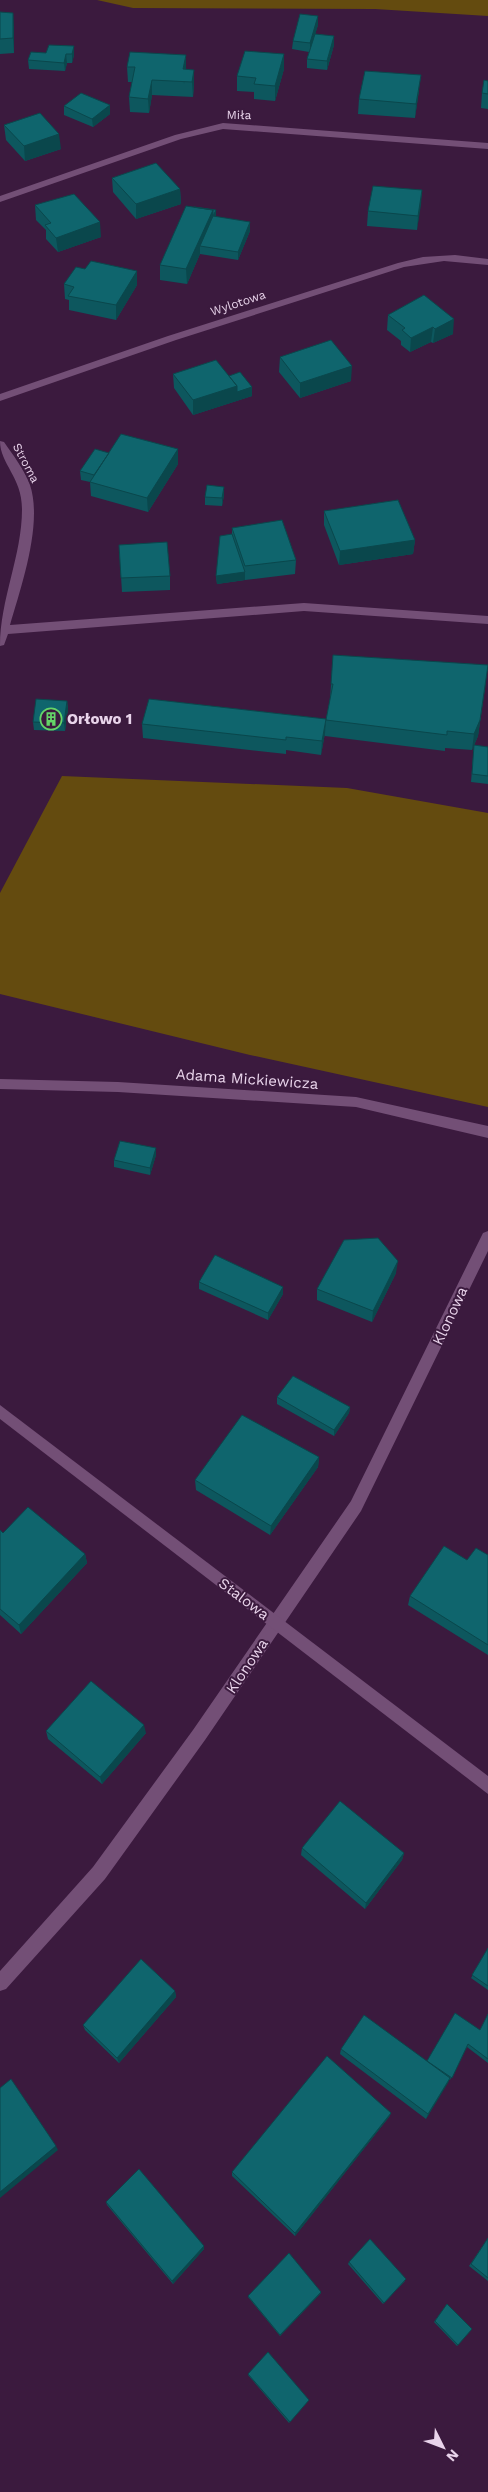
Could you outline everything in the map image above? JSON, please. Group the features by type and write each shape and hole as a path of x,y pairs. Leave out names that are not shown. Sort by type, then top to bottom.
{"street":[{"name":"Miła","path":"0,199 178,137 223,126 488,146"},
{"name":"Wylotowa","path":"0,398 172,338 402,265 430,258 456,257 488,262"},
{"name":"Stroma","path":"0,444 26,489 28,510 17,582 0,642"},
{"path":"3,630 304,607 488,620"},
{"name":"Adama Mickiewicza","path":"0,1084 118,1087 356,1102 488,1132"},
{"name":"Klonowa","path":"0,1983 98,1873 199,1736 356,1506 488,1237"},
{"name":"Stalowa","path":"0,1411 488,1786"}],"shaded area":[{"path":"97,0 488,0 488,16 375,9 133,8"},
{"path":"62,776 347,788 488,813 488,1107 250,1055 0,994 0,893"}],"building":[{"path":"0,12 13,13 13,38 0,39"},
{"path":"300,14 318,16 310,43 293,41"},
{"path":"315,34 334,36 327,61 307,59"},
{"path":"49,45 74,46 72,54 66,54 64,63 28,60 31,52 46,53"},
{"path":"245,51 284,54 275,86 254,84 256,78 237,76"},
{"path":"130,52 186,55 183,69 194,70 192,82 152,80 148,99 129,97 135,67 127,67"},
{"path":"365,71 421,75 416,104 359,99"},
{"path":"484,80 488,81 488,94 482,93"},
{"path":"81,93 110,105 92,119 64,106"},
{"path":"40,113 59,134 24,146 4,125"},
{"path":"156,163 180,189 136,204 112,178"},
{"path":"373,186 422,190 418,216 368,211"},
{"path":"74,194 100,222 56,238 45,225 51,223 35,205"},
{"path":"186,206 213,210 186,269 160,265"},
{"path":"213,216 250,222 238,252 200,246"},
{"path":"91,261 137,271 116,305 68,296 74,287 64,284 76,267 85,269"},
{"path":"424,295 454,319 411,338 402,330 405,328 388,315"},
{"path":"331,340 352,366 300,383 280,357"},
{"path":"216,360 237,386 193,400 173,374"},
{"path":"240,372 252,387 237,392 237,386 229,376"},
{"path":"121,434 178,449 147,498 90,482"},
{"path":"95,449 109,453 94,475 80,471"},
{"path":"207,485 224,487 222,498 205,497"},
{"path":"398,500 415,540 340,551 324,511"},
{"path":"282,520 296,560 245,566 232,528"},
{"path":"232,534 245,572 216,576 220,536"},
{"path":"167,542 170,576 121,578 119,545"},
{"path":"333,655 488,665 480,720 474,734 447,731 447,735 326,720 333,684 331,684"},
{"name":"Orłowo 1","path":"36,699 67,701 64,723 33,722"},
{"path":"149,699 326,719 322,741 286,737 286,740 142,724"},
{"path":"474,745 488,747 488,776 472,774"},
{"path":"120,1141 156,1148 150,1168 114,1160"},
{"path":"378,1238 398,1261 373,1311 317,1289 344,1240"},
{"path":"215,1255 283,1287 268,1313 199,1282"},
{"path":"293,1376 350,1407 334,1430 277,1397"},
{"path":"242,1415 319,1457 271,1526 195,1480"},
{"path":"28,1507 85,1554 19,1625 0,1609 0,1530 3,1533"},
{"path":"444,1546 467,1560 476,1548 488,1555 488,1645 410,1596"},
{"path":"91,1681 144,1725 100,1777 46,1731"},
{"path":"340,1801 404,1853 366,1903 302,1848"},
{"path":"488,1948 488,1986 472,1975"},
{"path":"141,1959 175,1991 117,2058 83,2025"},
{"path":"455,2013 480,2030 488,2014 488,2059 468,2044 452,2078 427,2061"},
{"path":"364,2015 450,2078 428,2114 341,2049"},
{"path":"327,2056 391,2113 295,2233 232,2172"},
{"path":"11,2079 56,2146 0,2192 0,2088"},
{"path":"139,2169 204,2246 172,2281 106,2202"},
{"path":"488,2238 488,2278 471,2264"},
{"path":"370,2239 406,2279 384,2303 349,2262"},
{"path":"289,2253 321,2292 280,2335 248,2296"},
{"path":"447,2304 472,2329 458,2345 435,2321"},
{"path":"268,2352 309,2400 290,2422 248,2374"}],"place":[{"name":"Orłowo 1","path":"51,719"}]}
